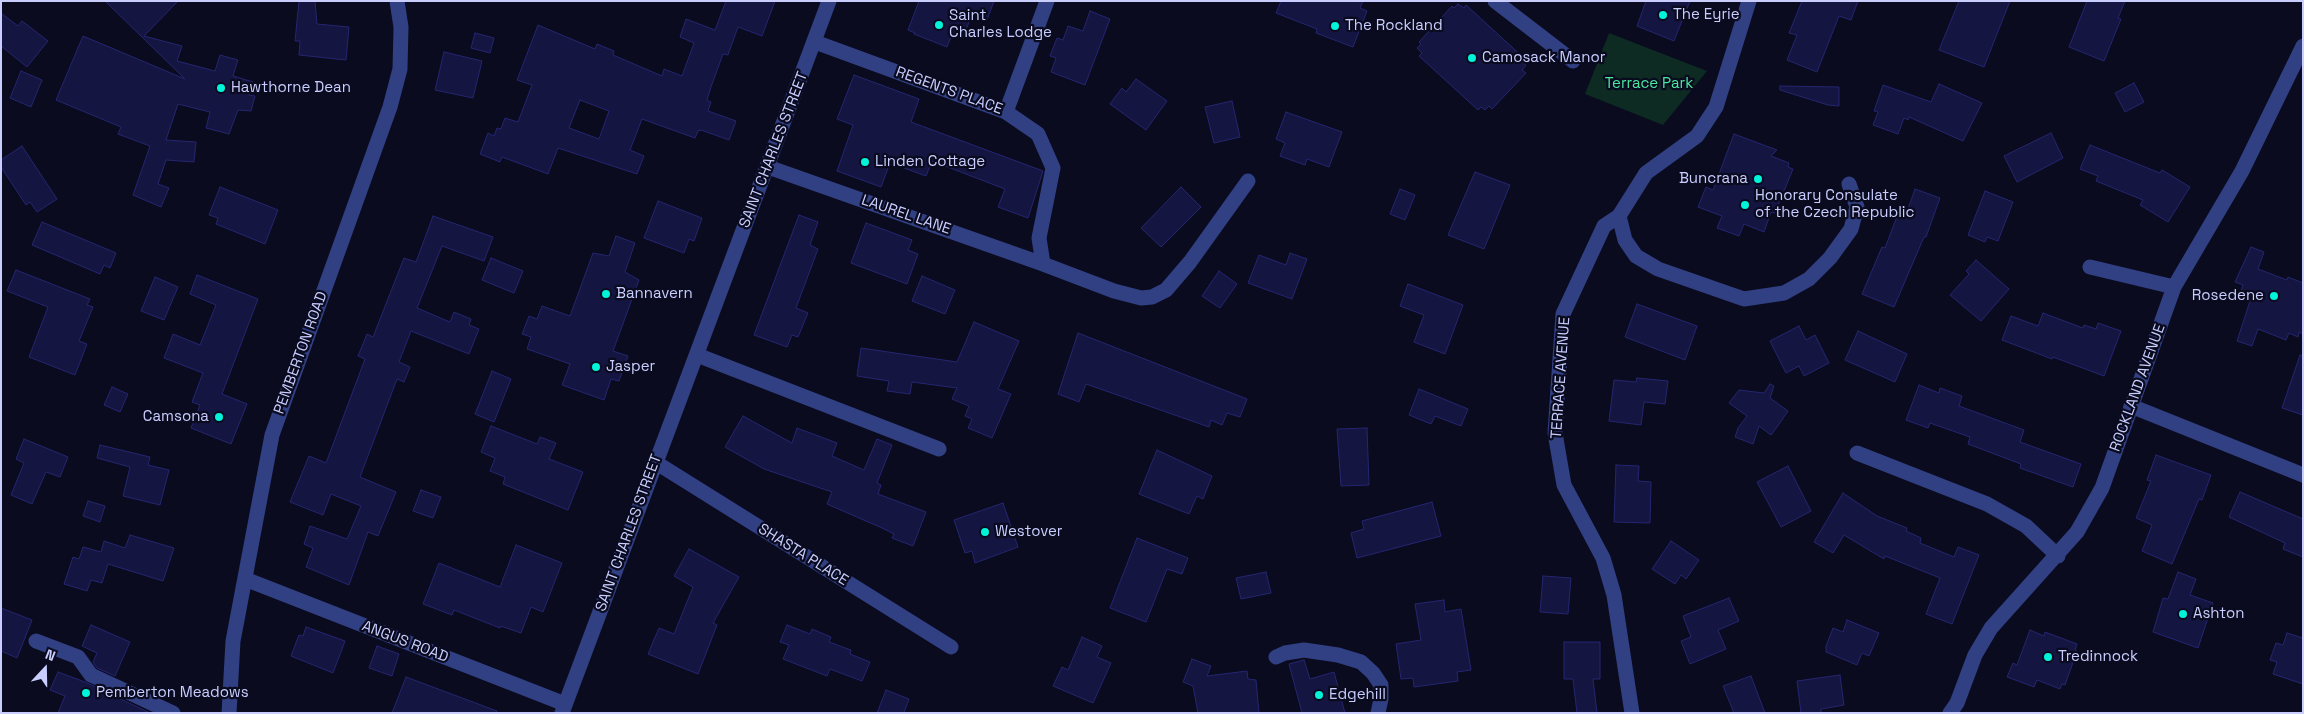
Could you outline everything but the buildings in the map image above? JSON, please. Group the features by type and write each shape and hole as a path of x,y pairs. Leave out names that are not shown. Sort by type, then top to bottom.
{"street":[{"name":"PEMBERTON ROAD","path":"229,713 233,641 272,435 390,107 400,69 401,27 397,1"},
{"name":"SAINT CHARLES STREET","path":"564,708 830,1"},
{"path":"1006,112 1047,1"},
{"path":"1495,1 1573,61"},
{"name":"TERRACE AVENUE","path":"1632,713 1614,595 1603,558 1564,485 1555,433 1563,314 1604,226 1619,216 1646,173 1697,136 1716,107 1749,1"},
{"name":"REGENTS PLACE","path":"815,42 1006,112 1038,134 1053,168 1039,238 1043,264"},
{"name":"ROCKLAND AVENUE","path":"1950,713 1957,703 1975,655 1991,628 2058,556 2077,532 2102,488 2174,288 2242,171 2303,46"},
{"name":"LAUREL LANE","path":"768,167 1043,264"},
{"path":"1043,264 1114,291 1141,298 1152,297 1166,290 1190,262 1248,181"},
{"path":"1619,216 1625,240 1636,256 1658,269 1744,299 1784,292 1809,279 1830,258 1851,229 1857,207 1848,184"},
{"path":"2090,267 2174,288"},
{"path":"697,355 939,449"},
{"path":"2131,406 2303,475"},
{"path":"1856,453 1987,504 2026,526 2058,556"},
{"name":"SHASTA PLACE","path":"655,462 951,647"},
{"name":"ANGUS ROAD","path":"245,580 564,708"},
{"path":"36,641 78,657 92,675 173,713"},
{"path":"1276,657 1285,652 1304,650 1338,655 1361,662 1373,673 1381,685 1378,713"}],"green space":[{"name":"Terrace Park","path":"1609,33 1707,71 1663,125 1585,94"}],"place":[{"name":"The Eyrie","path":"1663,15"},
{"name":"Saint Charles Lodge","path":"939,25"},
{"name":"The Rockland","path":"1335,26"},
{"name":"Camosack Manor","path":"1472,58"},
{"name":"Hawthorne Dean","path":"221,88"},
{"name":"Linden Cottage","path":"865,162"},
{"name":"Buncrana","path":"1758,179"},
{"name":"Honorary Consulate of the Czech Republic","path":"1745,205"},
{"name":"Bannavern","path":"606,294"},
{"name":"Rosedene","path":"2274,296"},
{"name":"Jasper","path":"596,367"},
{"name":"Camsona","path":"219,417"},
{"name":"Westover","path":"985,532"},
{"name":"Ashton","path":"2183,614"},
{"name":"Tredinnock","path":"2048,657"},
{"name":"Pemberton Meadows","path":"86,693"},
{"name":"Edgehill","path":"1319,695"}]}
